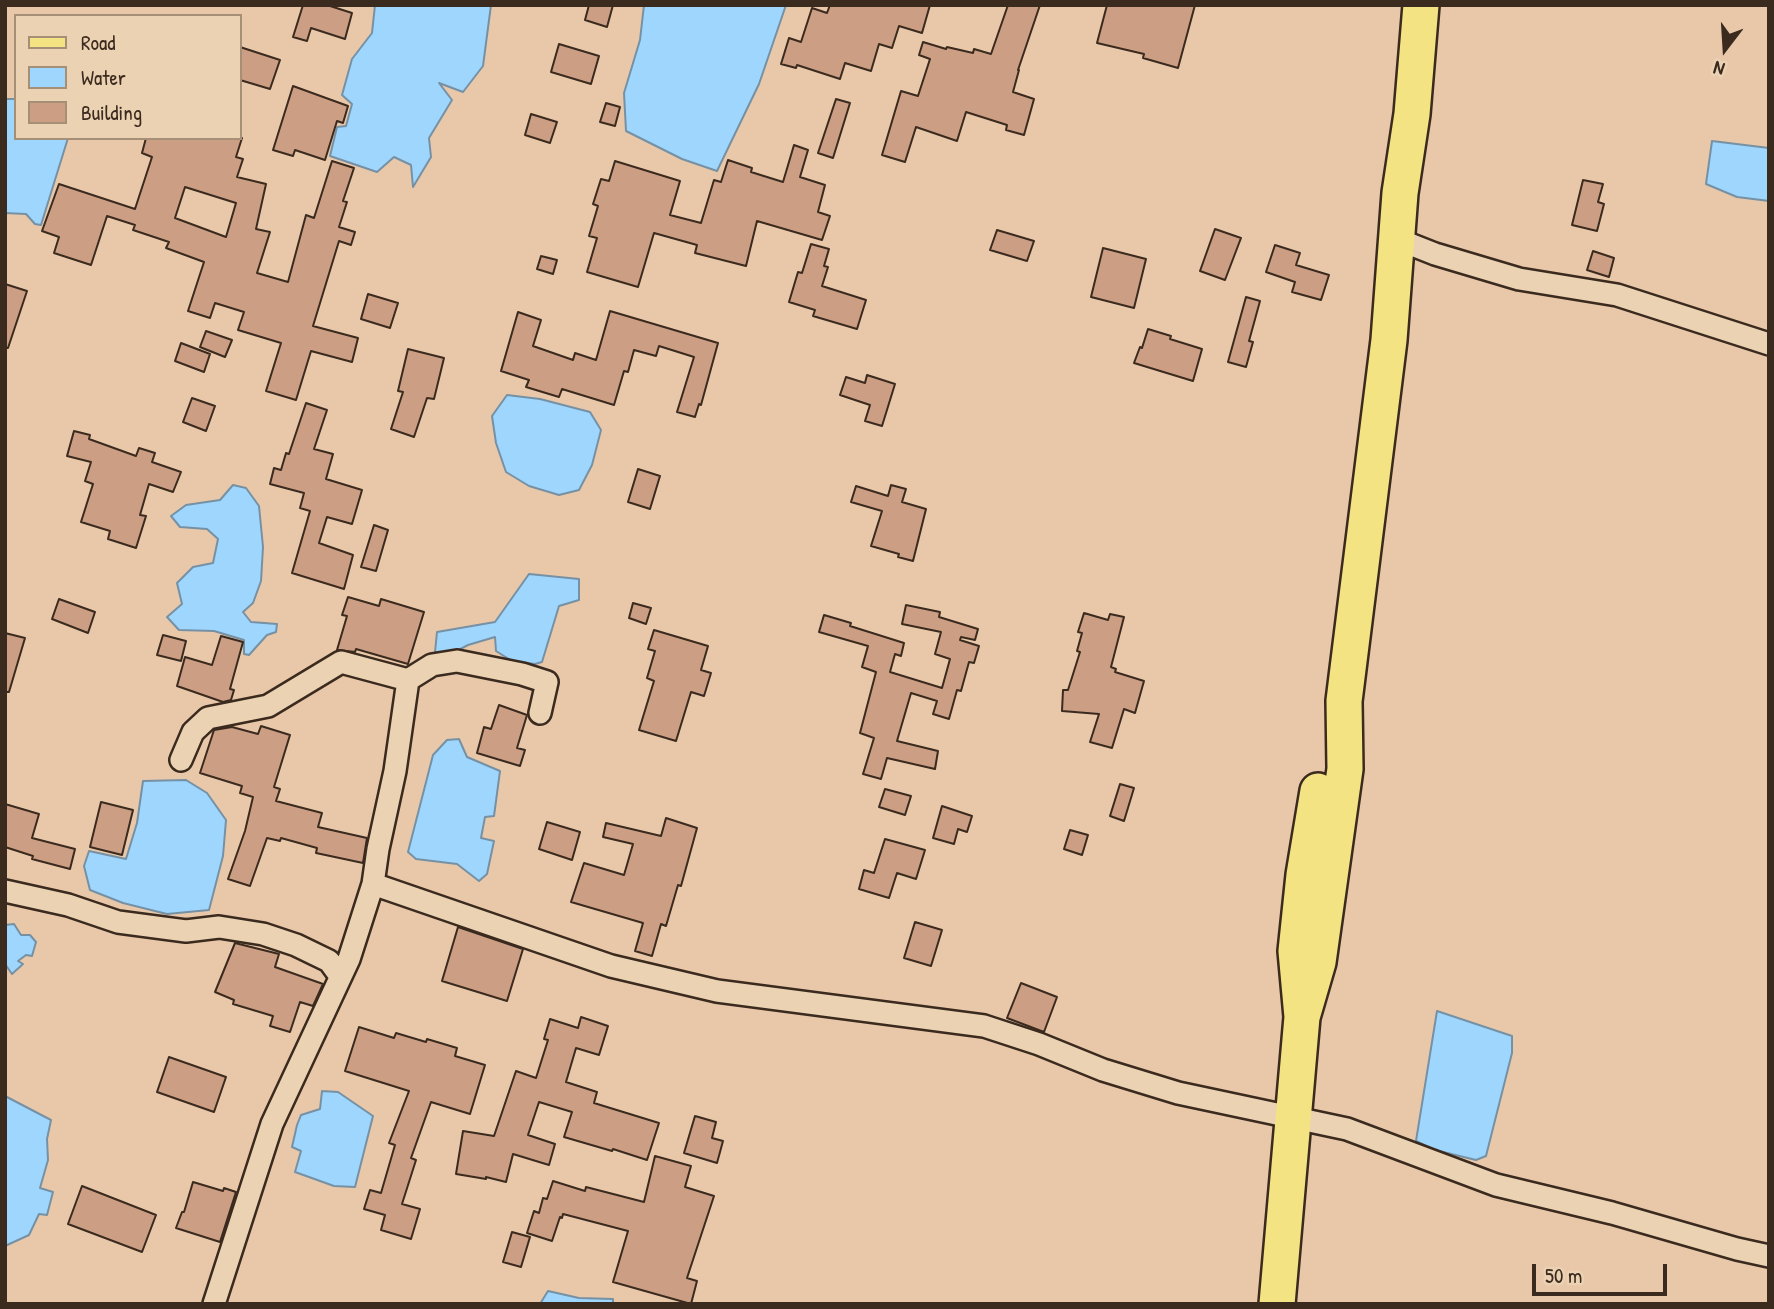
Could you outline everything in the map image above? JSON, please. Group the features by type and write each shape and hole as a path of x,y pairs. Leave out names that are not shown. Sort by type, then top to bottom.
{"main road":[{"path":"1397,5 1389,106 1393,155 1400,193"},
{"path":"1277,1304 1302,1017 1318,962 1345,769 1344,701 1389,340 1400,193 1412,114 1421,5"}],"street":[{"path":"1396,239 1435,254 1519,279 1617,295 1769,344"},
{"path":"181,760 193,732 208,718 268,706 341,662 408,680 432,665 457,661 522,674 547,682 540,713"},
{"path":"214,1304 272,1124 348,959 373,884 395,771 408,680"},
{"path":"373,884 611,966 717,990 984,1026 1039,1044 1102,1070 1178,1093 1347,1129 1496,1185 1769,1256"},
{"path":"5,891 68,905 118,922 186,931 219,927 263,934 296,945 330,961 340,976"}],"water":[{"path":"375,5 491,5 483,66 463,92 439,83 452,100 429,138 431,157 413,187 411,165 394,157 377,172 330,156 337,127 346,126 352,104 342,95 352,59 372,33"},
{"path":"644,5 786,5 759,84 717,171 682,159 626,131 624,93 640,40"},
{"path":"5,99 14,99 14,140 67,140 41,225 35,224 26,214 5,213"},
{"path":"1712,141 1769,148 1769,201 1737,197 1706,184"},
{"path":"507,395 540,399 590,412 601,430 592,465 579,490 559,495 529,486 506,472 496,443 492,416"},
{"path":"233,485 246,488 259,506 263,547 261,581 253,603 243,612 251,622 277,624 276,632 267,635 249,655 244,654 244,640 214,631 179,630 167,617 182,604 177,583 193,567 213,563 218,539 207,529 180,527 171,516 186,505 220,500"},
{"path":"529,574 579,579 579,600 559,606 542,662 535,664 512,661 496,651 495,637 468,645 449,655 435,652 437,632 495,622"},
{"path":"459,739 467,757 500,771 494,816 485,817 481,838 494,841 487,874 479,881 457,864 416,859 408,852 433,755 447,740"},
{"path":"186,780 207,793 226,820 223,856 209,910 167,914 123,903 90,890 84,866 89,851 126,859 137,823 143,781"},
{"path":"14,924 21,935 30,935 36,942 32,956 26,955 18,961 23,964 12,974 5,964 5,925"},
{"path":"1437,1011 1512,1036 1512,1053 1486,1156 1476,1160 1435,1150 1416,1141"},
{"path":"322,1091 338,1092 373,1116 355,1187 334,1186 295,1172 301,1151 292,1147 297,1125 301,1115 320,1109"},
{"path":"5,1096 51,1120 47,1139 48,1160 40,1188 53,1192 47,1215 39,1214 29,1235 5,1246"},
{"path":"548,1291 579,1298 613,1299 613,1304 540,1304"}],"building":[{"path":"303,5 327,5 352,13 345,39 311,28 307,41 293,37"},
{"path":"589,5 613,5 607,27 585,20"},
{"path":"830,5 930,5 922,33 899,26 892,48 879,44 871,71 845,63 840,79 797,65 796,68 781,64 789,38 801,42 812,8 827,13"},
{"path":"1008,5 1040,5 1013,92 1034,99 1024,135 1006,130 1007,125 966,112 957,141 916,127 905,162 882,155 901,91 918,96 930,59 919,55 923,42 946,49 947,47 973,53 974,49 991,54"},
{"path":"1107,5 1195,5 1178,68 1143,58 1144,54 1097,43"},
{"path":"559,44 599,56 591,84 551,72"},
{"path":"242,48 280,60 270,89 242,81"},
{"path":"293,86 348,106 343,123 337,121 325,160 295,150 293,156 273,150"},
{"path":"836,99 850,103 833,158 818,153"},
{"path":"606,103 620,107 615,126 600,122"},
{"path":"531,114 557,122 550,143 525,135"},
{"path":"145,140 241,140 236,157 243,159 237,177 266,184 256,229 270,232 257,273 288,282 306,215 314,218 332,161 354,168 343,201 347,202 339,227 355,232 351,245 339,241 313,326 358,338 352,362 311,351 296,400 266,391 281,343 238,330 244,312 215,303 210,318 188,311 204,262 166,248 169,242 133,230 135,225 107,216 91,265 54,253 59,237 42,231 59,184 135,209 152,157 142,153","holes":["185,187 236,203 226,237 175,218"]},
{"path":"794,145 808,150 800,177 825,185 818,212 830,216 822,240 757,221 746,266 695,253 697,245 654,233 638,287 587,272 597,238 589,236 598,206 593,204 601,179 609,181 615,161 680,181 670,215 701,223 714,180 721,182 728,160 752,168 751,172 783,182"},
{"path":"1583,180 1603,184 1598,202 1604,204 1597,231 1572,225"},
{"path":"1215,229 1241,238 1225,280 1200,271"},
{"path":"997,230 1034,241 1027,261 990,250"},
{"path":"811,244 829,249 824,266 828,267 822,286 866,300 857,329 813,316 815,310 789,302 798,272 802,273"},
{"path":"1275,245 1300,253 1296,265 1329,275 1321,300 1292,292 1295,282 1266,272"},
{"path":"1103,248 1146,259 1134,308 1091,297"},
{"path":"1593,251 1614,258 1609,277 1587,270"},
{"path":"541,256 557,260 553,274 537,269"},
{"path":"5,284 27,291 8,348 5,348"},
{"path":"368,294 398,303 390,328 361,319"},
{"path":"1246,297 1260,301 1249,341 1253,342 1246,367 1228,362"},
{"path":"610,311 718,343 701,405 699,404 695,417 677,412 694,357 659,346 656,356 634,350 628,372 624,371 614,405 562,389 559,397 526,387 529,380 501,371 518,312 541,320 533,346 573,360 575,353 596,360"},
{"path":"1148,329 1202,349 1193,381 1134,363"},
{"path":"206,331 232,340 225,357 200,347"},
{"path":"181,343 210,354 204,372 175,361"},
{"path":"408,349 444,358 434,399 427,398 414,437 391,429 403,392 398,391"},
{"path":"867,375 895,384 882,426 865,421 870,405 840,395 846,377 865,383"},
{"path":"192,398 215,406 206,431 183,422"},
{"path":"306,403 327,410 314,449 333,454 326,479 362,490 352,524 327,517 319,543 353,555 344,589 292,573 310,511 300,508 304,493 270,484 274,468 281,470 286,453 289,454"},
{"path":"74,431 90,435 89,439 136,456 139,448 155,453 152,462 181,472 173,492 149,484 140,515 146,516 136,548 108,539 110,531 81,522 93,484 85,481 91,462 67,456"},
{"path":"638,469 660,476 650,509 628,502"},
{"path":"891,485 906,489 902,502 926,509 913,561 871,546 882,511 851,502 856,486 888,496"},
{"path":"374,525 388,530 376,571 361,567"},
{"path":"348,597 379,606 381,599 424,612 408,664 356,649 355,652 337,650 347,616 342,615"},
{"path":"59,599 95,612 88,633 52,619"},
{"path":"633,603 651,608 646,624 629,618"},
{"path":"906,605 940,612 939,617 978,629 975,640 961,637 960,640 979,646 974,663 969,662 961,691 957,690 949,719 933,714 937,701 911,693 897,741 938,751 935,769 887,758 881,779 863,774 874,738 860,733 876,672 862,667 868,646 819,632 824,615 904,643 901,656 895,654 890,672 942,688 950,659 935,654 941,632 902,624"},
{"path":"1084,613 1108,620 1110,614 1124,617 1111,667 1116,669 1115,672 1144,681 1135,713 1124,709 1112,748 1090,742 1099,714 1062,711 1063,690 1068,690 1080,652 1077,651 1082,633 1078,632"},
{"path":"654,630 708,646 701,670 711,673 704,696 691,692 676,741 639,730 654,681 647,678 655,651 648,649"},
{"path":"5,633 25,638 9,692 5,692"},
{"path":"163,635 186,641 181,661 157,655"},
{"path":"221,636 243,642 230,689 234,690 231,700 223,702 177,686 185,657 212,665"},
{"path":"499,705 527,715 517,748 525,750 520,766 477,753 484,727 491,729"},
{"path":"261,726 290,735 274,787 280,789 276,801 322,813 318,827 367,838 363,863 316,853 317,848 281,838 280,841 267,838 250,886 228,879 245,831 253,797 240,793 242,786 200,773 214,730 232,727 258,734"},
{"path":"1120,784 1134,788 1124,821 1110,816"},
{"path":"885,789 911,796 905,815 879,807"},
{"path":"101,802 133,810 122,855 90,847"},
{"path":"5,804 39,814 32,838 75,849 70,869 32,859 33,856 5,847"},
{"path":"942,806 972,816 967,832 958,829 954,844 933,838"},
{"path":"666,818 697,828 681,886 678,885 666,926 661,924 652,956 635,951 643,923 571,902 584,863 624,875 633,844 603,837 606,823 661,836"},
{"path":"547,822 580,832 572,860 539,849"},
{"path":"1070,830 1088,835 1082,855 1064,849"},
{"path":"885,839 925,850 916,879 897,873 889,898 859,889 864,870 874,873"},
{"path":"915,922 942,930 931,966 904,958"},
{"path":"458,927 523,949 507,1001 442,981"},
{"path":"235,943 279,954 275,967 323,984 313,1006 300,1002 290,1032 270,1026 273,1016 233,1004 234,1000 215,992"},
{"path":"1021,983 1057,997 1044,1032 1007,1018"},
{"path":"581,1017 608,1026 599,1055 576,1048 566,1082 597,1092 594,1103 659,1123 647,1160 564,1137 572,1112 539,1102 528,1135 555,1144 549,1165 513,1154 506,1182 456,1174 463,1131 494,1136 516,1071 536,1078 548,1040 544,1039 550,1019 578,1028"},
{"path":"359,1027 394,1038 396,1033 457,1048 455,1056 485,1065 470,1114 431,1102 411,1158 416,1160 402,1204 420,1209 411,1239 381,1230 385,1215 364,1209 370,1190 381,1193 395,1145 389,1143 409,1091 345,1071"},
{"path":"169,1057 226,1077 214,1112 157,1092"},
{"path":"695,1116 716,1122 712,1138 723,1141 717,1163 684,1153"},
{"path":"655,1156 691,1166 685,1187 714,1196 687,1278 697,1281 691,1304 613,1282 628,1231 563,1214 552,1241 527,1233 534,1211 539,1213 543,1198 547,1199 553,1181 585,1191 586,1187 644,1202"},
{"path":"193,1182 236,1192 220,1242 176,1228"},
{"path":"82,1186 156,1215 142,1252 68,1224"},
{"path":"512,1232 530,1237 521,1267 503,1262"}]}
